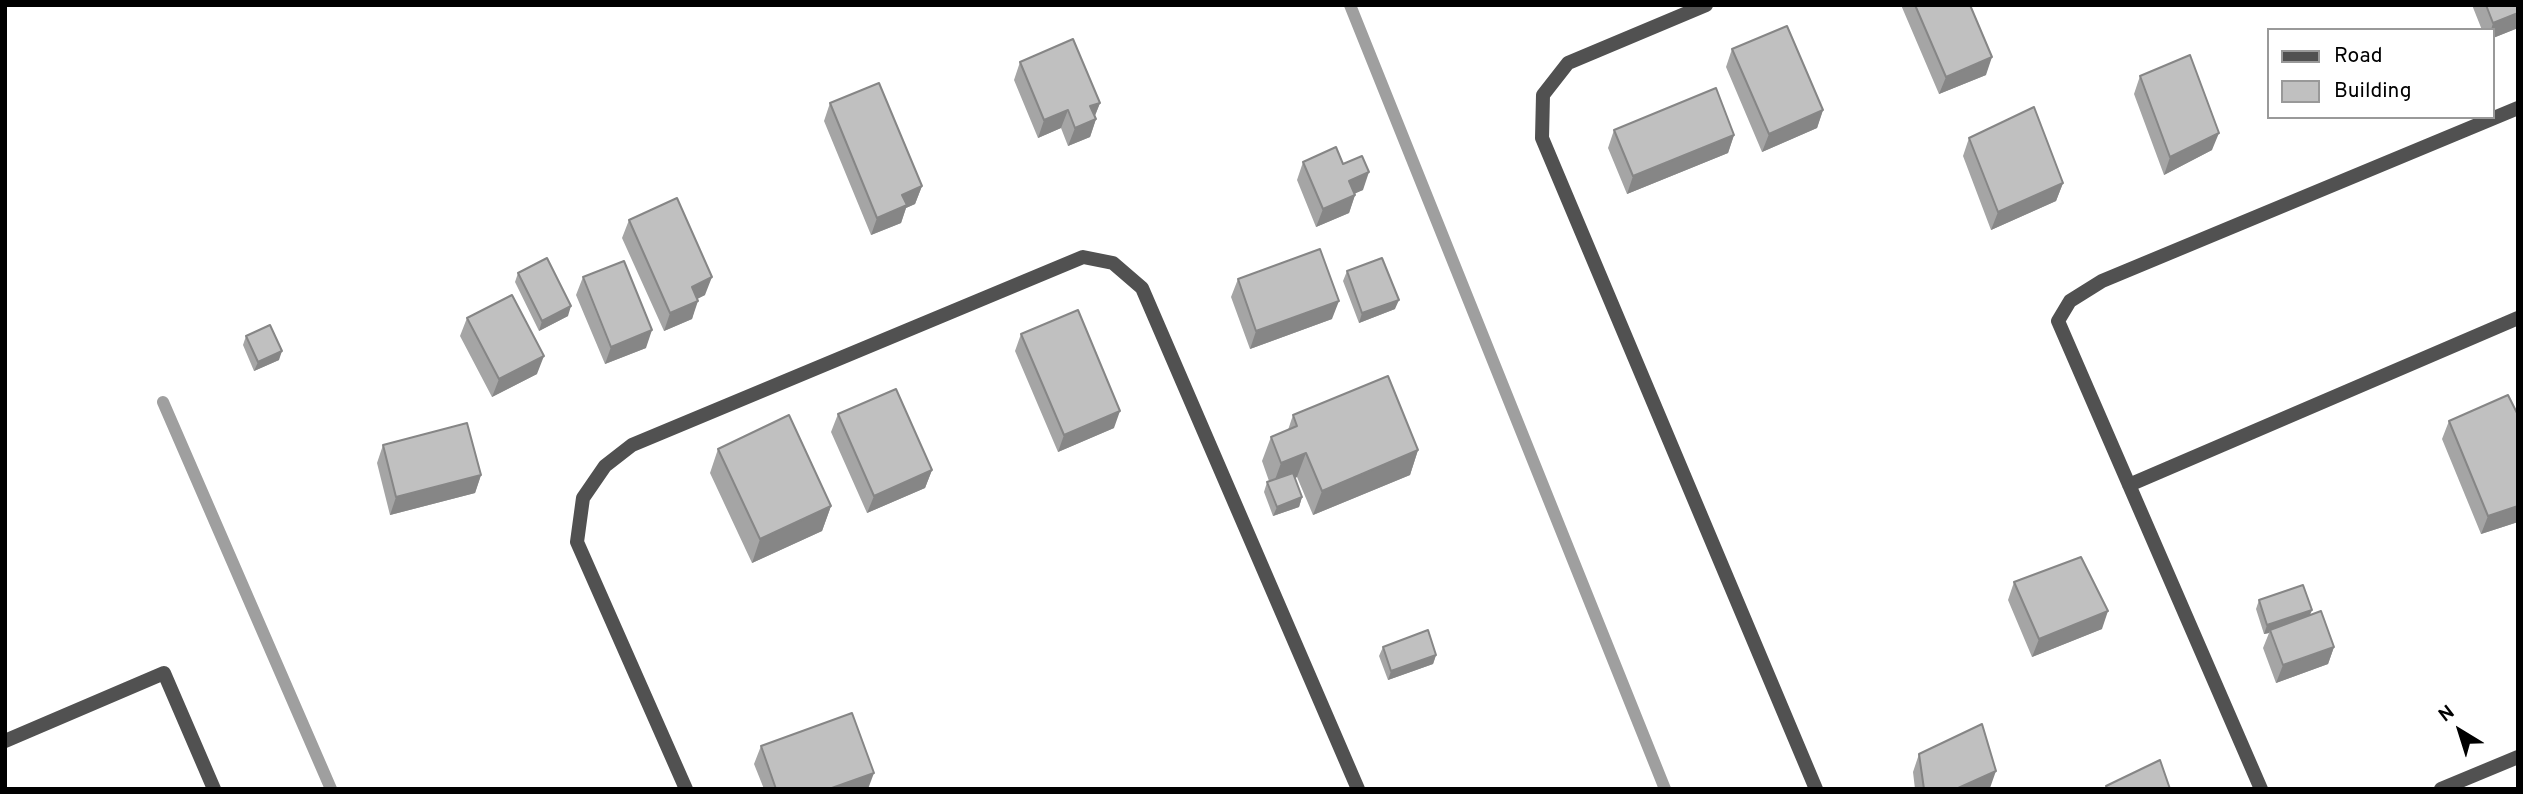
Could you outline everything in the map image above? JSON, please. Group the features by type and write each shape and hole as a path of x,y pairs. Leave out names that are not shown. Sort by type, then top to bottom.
{"street":[{"path":"1706,5 1568,63 1543,95 1542,138 1816,789"},
{"path":"2495,117 2518,107"},
{"path":"2261,789 2058,321 2070,301 2102,281 2489,119"},
{"path":"686,789 577,542 583,498 605,466 632,445 1083,257 1113,263 1142,288 1358,789"},
{"path":"2129,485 2518,318"},
{"path":"5,741 164,673 214,789"},
{"path":"2441,789 2518,757"}],"building":[{"path":"1915,5 1970,5 1992,57 1946,77"},
{"path":"2486,5 2518,5 2518,13 2493,23"},
{"path":"1787,26 1823,110 1769,134 1732,49"},
{"path":"1073,39 1100,103 1090,106 1096,119 1075,128 1068,110 1044,120 1020,62"},
{"path":"2190,55 2219,133 2170,157 2140,76"},
{"path":"879,83 922,186 902,195 907,205 877,218 830,103"},
{"path":"1716,88 1734,135 1633,176 1614,130"},
{"path":"2034,107 2063,183 1998,212 1969,138"},
{"path":"1336,147 1343,164 1362,156 1369,172 1349,181 1355,195 1323,209 1303,162"},
{"path":"677,198 712,277 692,287 698,301 670,313 629,220"},
{"path":"1320,249 1339,301 1256,331 1238,279"},
{"path":"547,258 571,306 542,321 518,273"},
{"path":"1382,258 1399,300 1362,313 1347,271"},
{"path":"624,261 652,330 611,347 583,277"},
{"path":"512,295 544,356 499,379 467,318"},
{"path":"1078,310 1120,411 1064,435 1021,334"},
{"path":"270,325 282,351 258,362 246,336"},
{"path":"1388,376 1418,450 1322,491 1306,453 1281,463 1271,437 1297,426 1293,415"},
{"path":"896,389 932,470 874,496 838,414"},
{"path":"2508,395 2518,415 2518,506 2488,516 2449,421"},
{"path":"789,415 831,506 760,539 718,449"},
{"path":"467,423 481,475 396,497 383,445"},
{"path":"1293,473 1302,497 1277,507 1267,482"},
{"path":"2081,557 2108,611 2039,639 2014,582"},
{"path":"2303,585 2312,610 2267,625 2259,600"},
{"path":"2321,611 2334,647 2283,665 2270,630"},
{"path":"1428,630 1436,655 1391,671 1383,647"},
{"path":"852,713 874,773 829,789 776,789 761,746"},
{"path":"1982,724 1996,771 1956,789 1924,789 1919,754"},
{"path":"2160,760 2170,789 2107,789 2106,786"}],"waterway":[{"path":"1350,5 1665,789"},
{"path":"163,402 331,789"}]}
